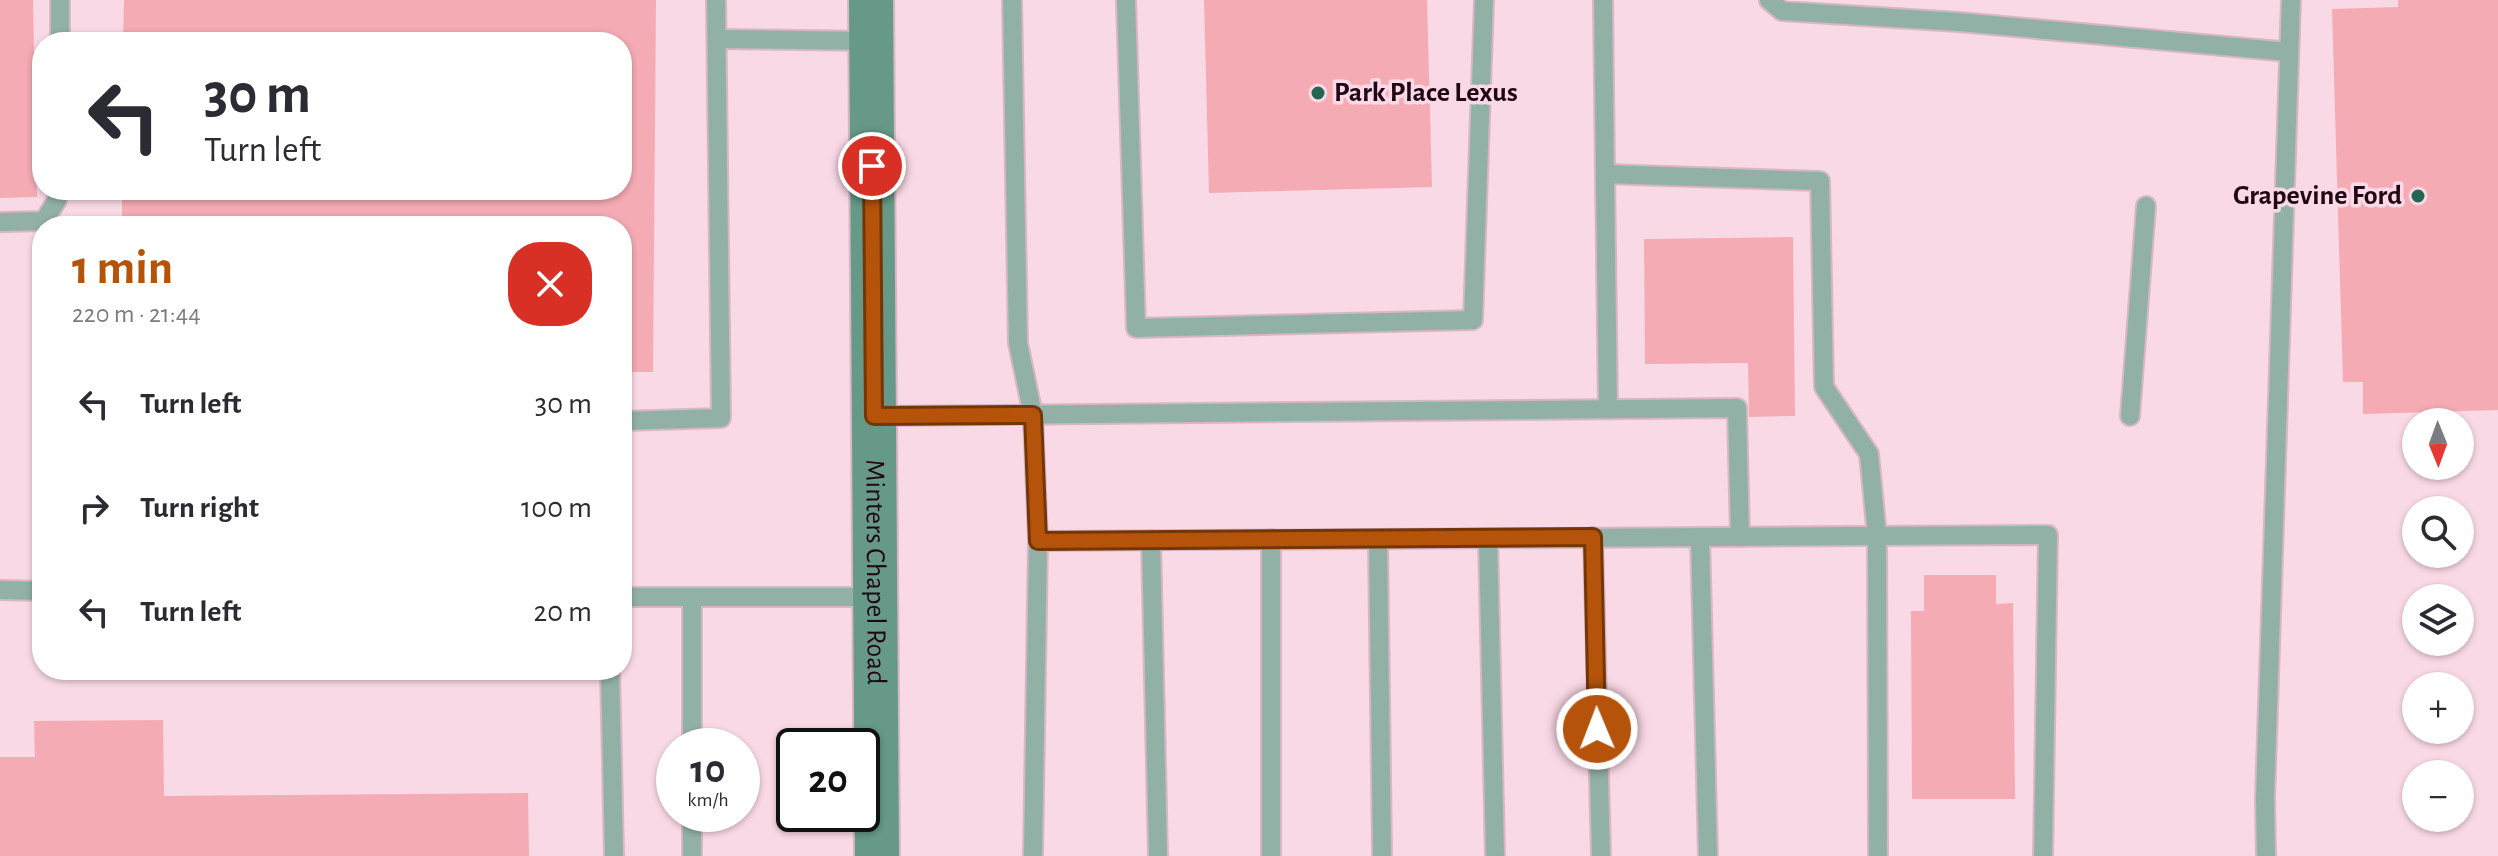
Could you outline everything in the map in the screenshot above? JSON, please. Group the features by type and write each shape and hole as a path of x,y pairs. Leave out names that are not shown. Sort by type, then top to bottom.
{"street":[{"name":"Minters Chapel Road","path":"871,21 877,856"}],"lane":[{"path":"60,0 60,32"},
{"path":"632,421 721,418 716,0"},
{"path":"1012,0 1018,343 1033,415 1038,541 1033,856"},
{"path":"1126,0 1136,328 1473,320 1484,0"},
{"path":"1603,0 1608,409"},
{"path":"1769,0 1782,11 1959,22 2289,52"},
{"path":"2266,856 2265,798 2291,0"},
{"path":"717,39 871,21"},
{"path":"1605,174 1820,181 1824,387 1869,454 1877,536 1878,856"},
{"path":"2130,416 2146,206"},
{"path":"0,222 32,223"},
{"path":"874,416 1737,408 1740,537"},
{"path":"1038,541 2048,535 2043,856"},
{"path":"1593,537 1601,856"},
{"path":"1700,537 1708,856"},
{"path":"1488,538 1495,856"},
{"path":"1271,539 1271,856"},
{"path":"1378,539 1382,856"},
{"path":"1151,540 1158,856"},
{"path":"0,590 32,591"},
{"path":"632,597 875,597"},
{"path":"692,598 692,728"},
{"path":"610,680 614,856"},
{"path":"692,832 692,856"}],"building":[{"path":"0,0 33,0 32,197 0,198"},
{"path":"124,0 656,0 653,372 632,372 632,216 122,216 122,200 632,200 632,32 123,32"},
{"name":"Park Place Lexus","path":"1204,0 1427,0 1432,187 1209,193"},
{"name":"Grapevine Ford","path":"2398,0 2498,0 2498,410 2402,408 2402,413 2363,414 2363,382 2343,382 2332,9 2398,7"},
{"path":"1793,237 1795,416 1749,417 1748,363 1645,364 1644,239"},
{"path":"1924,575 1996,575 1996,604 2013,603 2015,799 1912,799 1911,611 1924,611"},
{"path":"163,720 164,796 528,793 529,856 0,856 0,757 35,757 34,721"}],"place":[{"name":"Park Place Lexus","path":"1318,93"},
{"name":"Grapevine Ford","path":"2418,196"}],"route":[{"path":"872,166 874,416 1033,415 1038,541 1593,537 1597,729"}]}
